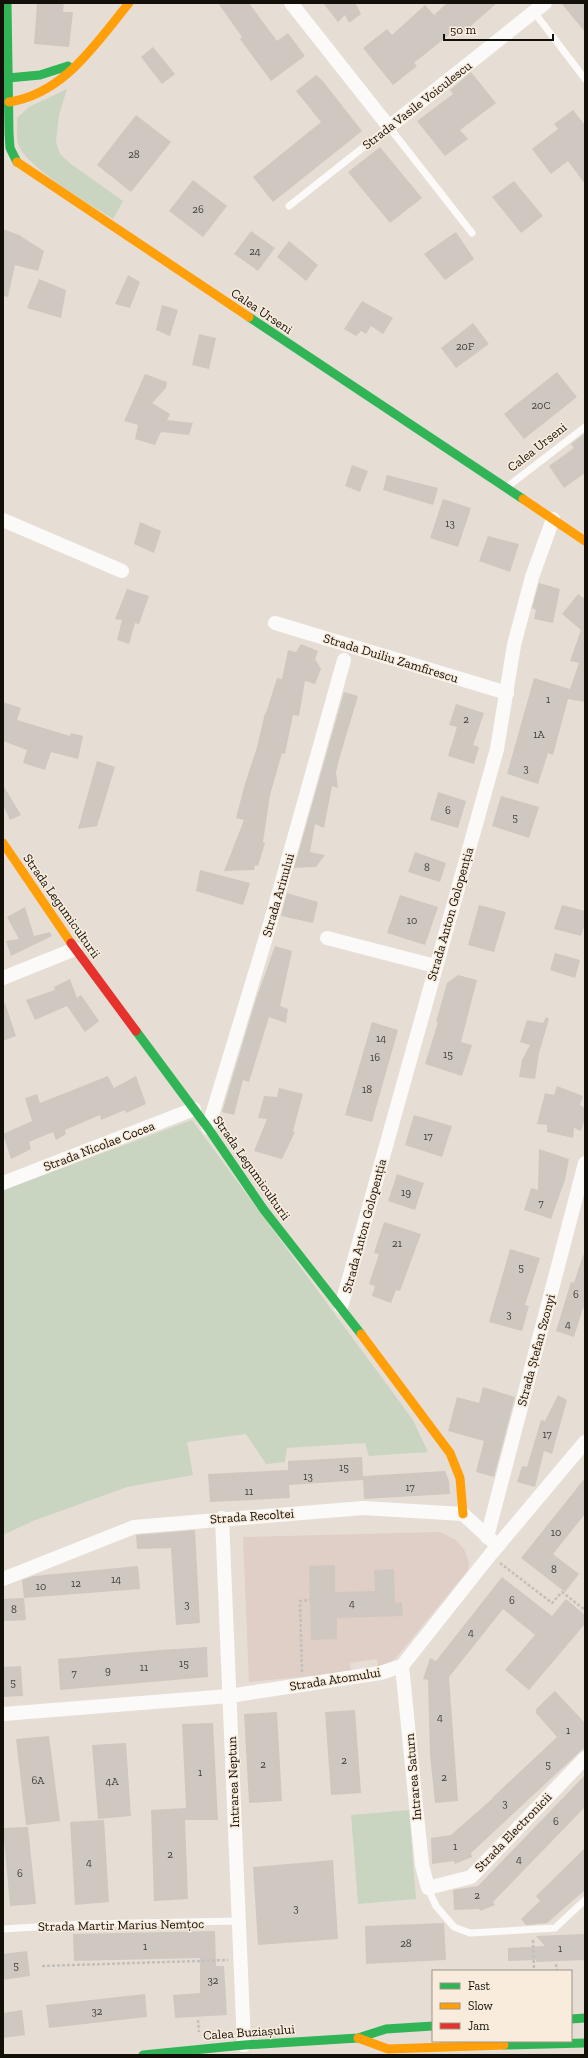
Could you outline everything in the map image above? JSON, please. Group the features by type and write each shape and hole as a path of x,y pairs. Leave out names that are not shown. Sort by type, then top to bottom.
{"street":[{"path":"7,3 9,102 22,101 60,81 70,73 129,3"},
{"name":"Strada Vasile Voiculescu","path":"389,127 545,3"},
{"path":"295,5 389,127"},
{"path":"8,78 52,73 83,58"},
{"name":"Calea Urseni","path":"9,102 10,148 13,164 585,541"},
{"name":"Strada Anton Golopenția","path":"341,1307 435,966 497,749 514,645 528,592 553,519"},
{"path":"3,520 122,571"},
{"name":"Strada Duiliu Zamfirescu","path":"275,623 507,692"},
{"name":"Strada Arinului","path":"208,1128 270,924 344,660"},
{"name":"Strada Legumiculturii","path":"3,843 75,950 208,1128 264,1210 341,1307 450,1454 460,1478 463,1514"},
{"path":"327,938 435,966"},
{"path":"3,978 75,950"},
{"name":"Strada Nicolae Cocea","path":"3,1182 194,1109"},
{"name":"Strada Ștefan Szonyi","path":"487,1537 585,1163"},
{"path":"402,1666 494,1551 585,1442"},
{"name":"Strada Recoltei","path":"3,1579 134,1526 363,1508 463,1514"},
{"path":"463,1514 487,1537 494,1551"},
{"name":"Intrarea Neptun","path":"222,1518 244,2045"},
{"name":"Strada Atomului","path":"3,1714 229,1696 380,1673 402,1666"},
{"name":"Intrarea Saturn","path":"402,1666 421,1858 428,1888"},
{"name":"Strada Electronicii","path":"428,1888 471,1876 585,1758"},
{"path":"572,2019 585,2018"},
{"name":"Calea Buziașului","path":"143,2055 218,2051 244,2045 358,2038 386,2029 432,2026"},
{"name":"Calea Buziașului","path":"358,2038 388,2049 585,2043"}],"lane":[{"path":"534,12 585,80"},
{"path":"389,127 472,233"},
{"name":"Strada Vasile Voiculescu","path":"289,206 389,127"},
{"name":"Calea Urseni","path":"506,488 585,427"},
{"path":"428,1888 436,1906 454,1928 470,1933 555,1928 585,1900"},
{"name":"Strada Martir Marius Nemțoc","path":"3,1929 84,1924 238,1921"}],"path":[{"path":"494,1551 552,1603 562,1592 585,1610"},
{"path":"302,1677 300,1601 310,1600"},
{"path":"532,1930 534,1970"},
{"path":"42,1966 240,1960"},
{"path":"556,1964 557,1970"},
{"path":"198,2020 199,2033"}],"shaded area":[{"path":"440,1532 456,1540 464,1549 469,1563 468,1570 395,1659 378,1668 377,1659 350,1663 351,1672 249,1682 243,1537"}],"green space":[{"path":"67,89 59,115 56,142 60,154 71,164 123,201 113,219 75,195 32,163 18,143 17,118 29,107"},
{"path":"192,1120 413,1420 428,1452 369,1456 365,1443 287,1448 285,1462 266,1464 246,1434 187,1442 193,1475 127,1487 33,1521 3,1535 3,1190"},
{"path":"409,1810 416,1899 358,1904 351,1815"}],"building":[{"path":"37,3 64,3 63,12 73,12 69,47 34,44"},
{"path":"218,3 249,3 277,41 288,33 305,56 271,81 240,39 242,37"},
{"path":"323,3 357,3 356,4 361,14 349,23 345,15 338,22"},
{"path":"447,3 497,3 465,31 460,26 414,63 417,66 393,85 363,48 387,29 392,35 425,5 434,15"},
{"path":"561,3 585,3 585,32"},
{"path":"153,47 175,74 162,84 141,57"},
{"path":"471,72 496,103 460,130 468,139 445,156 417,121 453,94 450,90"},
{"path":"316,75 322,80 362,131 273,202 253,177 321,122 296,91"},
{"path":"573,110 585,125 585,184 568,161 551,174 532,149 558,129 554,124"},
{"path":"136,115 171,142 131,192 97,165"},
{"path":"380,147 422,198 390,223 348,172"},
{"path":"193,180 227,206 203,237 169,211"},
{"path":"514,181 543,216 521,233 492,197"},
{"path":"3,229 19,235 44,251 38,271 15,265 8,297 3,296"},
{"path":"251,231 275,248 258,271 234,254"},
{"path":"456,232 474,259 445,280 424,254"},
{"path":"289,241 318,265 306,281 277,257"},
{"path":"128,275 140,282 130,308 115,304"},
{"path":"39,279 66,290 61,318 27,308"},
{"path":"362,301 393,318 383,334 371,326 366,334 361,331 356,336 344,329"},
{"path":"162,305 178,310 170,336 156,330"},
{"path":"473,323 489,344 456,368 441,348"},
{"path":"199,334 216,338 209,369 192,365"},
{"path":"557,372 577,397 524,439 504,414"},
{"path":"145,374 167,382 166,388 152,403 170,414 167,420 193,423 189,435 161,432 155,445 135,439 138,425 124,421"},
{"path":"585,433 585,473 564,488 549,466 574,448 571,444"},
{"path":"352,465 368,471 360,492 345,486"},
{"path":"387,475 438,488 433,505 383,490"},
{"path":"443,499 471,508 458,547 430,538"},
{"path":"140,522 161,531 154,553 134,544"},
{"path":"488,536 519,544 510,572 479,561"},
{"path":"539,583 560,589 553,623 534,619 536,610 532,608"},
{"path":"127,589 149,596 139,624 135,623 129,644 117,640 122,620 115,619"},
{"path":"578,594 585,599 585,702 568,699 553,755 548,753 538,784 507,774 534,678 570,689 579,663 570,661 581,630 562,614"},
{"path":"301,644 318,651 315,659 321,669 315,684 305,681 299,716 293,715 285,754 282,753 270,795 263,842 265,843 258,866 255,865 254,870 224,871 244,820 236,818 257,747 265,713 277,678 282,679 288,650 296,652"},
{"path":"344,692 358,696 338,763 336,773 338,788 332,786 324,828 315,824 310,852 325,855 316,867 294,868"},
{"path":"3,702 21,708 17,720 70,736 71,733 83,736 78,759 51,752 45,770 23,763 27,750 3,741"},
{"path":"456,704 484,713 473,745 479,747 474,764 448,756 457,727 449,725"},
{"path":"97,761 115,767 97,826 78,829"},
{"path":"3,785 21,815 10,820 3,805"},
{"path":"438,792 466,801 458,828 430,820"},
{"path":"501,796 539,807 529,838 492,826"},
{"path":"415,852 446,863 440,882 408,872"},
{"path":"200,870 250,883 243,905 196,891"},
{"path":"287,893 318,902 313,923 281,916"},
{"path":"400,895 438,907 425,945 387,933"},
{"path":"479,905 506,912 494,952 468,945"},
{"path":"562,905 585,911 585,924 581,936 554,929"},
{"path":"25,907 34,936 50,932 52,936 11,956 6,941 19,939 7,917"},
{"path":"275,946 292,951 280,1006 288,1009 286,1023 269,1017 249,1082 243,1080 234,1115 222,1112 256,999"},
{"path":"555,953 580,960 575,978 550,970"},
{"path":"458,975 477,980 461,1042 472,1045 462,1076 425,1064 438,1022 436,1022 447,983"},
{"path":"70,979 77,998 81,995 99,1021 85,1032 67,1006 35,1020 26,1000 55,990 54,987"},
{"path":"5,1003 16,1036 3,1041 3,1004"},
{"path":"546,1017 549,1019 539,1053 535,1079 519,1077 522,1060 530,1045 520,1042 527,1020 543,1023"},
{"path":"372,1022 398,1030 372,1122 345,1115"},
{"path":"108,1076 114,1088 136,1076 146,1104 126,1113 125,1110 101,1120 100,1115 65,1130 66,1134 56,1140 53,1132 29,1142 31,1149 11,1159 3,1134 32,1121 25,1098 37,1094 40,1103"},
{"path":"557,1086 583,1096 580,1105 585,1108 585,1118 581,1131 574,1128 573,1138 547,1132 547,1125 537,1124 545,1093 554,1095"},
{"path":"279,1088 303,1094 293,1131 295,1132 282,1159 254,1151 267,1119 258,1118 264,1096 277,1097"},
{"path":"414,1115 452,1126 442,1157 405,1145"},
{"path":"539,1149 569,1159 565,1180 551,1219 524,1210 531,1188 538,1190"},
{"path":"397,1174 424,1183 415,1210 388,1201"},
{"path":"384,1222 421,1234 400,1291 396,1290 391,1303 372,1296 375,1286 369,1284 379,1254 374,1253"},
{"path":"510,1249 540,1258 525,1305 529,1306 522,1331 489,1322"},
{"path":"583,1255 585,1256 585,1309 583,1308 574,1337 556,1331 571,1282 574,1283"},
{"path":"483,1387 515,1397 494,1477 476,1472 484,1441 448,1431 457,1397 479,1403"},
{"path":"558,1395 567,1400 552,1454 544,1451 535,1487 517,1482 522,1466 527,1467 541,1420 545,1421"},
{"path":"362,1457 363,1476 445,1471 449,1481 450,1494 364,1499 363,1480 289,1485 290,1498 210,1502 208,1474 288,1470 288,1461"},
{"path":"585,1478 585,1514 553,1554 579,1574 565,1592 521,1558"},
{"path":"195,1530 200,1623 176,1625 171,1548 137,1549 136,1535"},
{"path":"335,1565 335,1592 375,1591 374,1570 394,1569 395,1603 402,1602 403,1616 337,1618 337,1639 311,1640 309,1566"},
{"path":"138,1566 140,1589 24,1598 22,1580 34,1576"},
{"path":"502,1577 552,1616 566,1599 585,1615 585,1624 529,1690 505,1670 535,1635 503,1609 449,1677 458,1801 435,1803 430,1755 428,1680 423,1679 430,1658 436,1661"},
{"path":"24,1598 26,1620 3,1621 3,1599"},
{"path":"207,1647 208,1677 60,1690 58,1659"},
{"path":"21,1666 23,1696 3,1697 3,1667"},
{"path":"555,1691 585,1723 585,1747 471,1853 472,1857 455,1864 454,1861 432,1864 431,1838 451,1835 493,1798 557,1737 536,1713 536,1709"},
{"path":"355,1710 361,1793 331,1795 325,1712"},
{"path":"277,1712 282,1801 249,1803 244,1714"},
{"path":"213,1723 218,1820 185,1820 188,1899 154,1901 151,1810 186,1808 182,1724"},
{"path":"49,1736 60,1821 26,1825 16,1739"},
{"path":"126,1743 131,1816 98,1819 92,1745"},
{"path":"585,1775 585,1807 493,1902 495,1905 480,1911 479,1909 454,1910 453,1890 478,1886"},
{"path":"104,1820 109,1902 75,1905 70,1822"},
{"path":"28,1827 36,1904 10,1906 3,1828"},
{"path":"585,1848 585,1890 547,1923 526,1925 521,1919 540,1901 536,1896"},
{"path":"333,1860 338,1939 258,1945 253,1867"},
{"path":"444,1923 446,1960 366,1964 365,1926"},
{"path":"215,1931 216,1966 224,1966 227,2015 175,2018 173,1995 200,1993 200,1958 74,1961 73,1934"},
{"path":"585,1934 585,1960 536,1962 536,1960 508,1961 508,1948 545,1946 536,1936"},
{"path":"27,1951 30,1976 3,1980 3,1954"},
{"path":"145,1994 147,2017 49,2028 46,2005"},
{"path":"22,2010 25,2035 3,2038 3,2013"}],"traffic: fast":[{"path":"7,3 9,133 10,148 17,162"},
{"path":"8,78 40,75 68,66"},
{"path":"249,317 523,499"},
{"path":"136,1031 208,1128 264,1210 361,1334"},
{"path":"572,2019 585,2018"},
{"path":"143,2055 244,2045 358,2038 386,2029 432,2026"},
{"path":"504,2045 585,2043"}],"traffic: slow":[{"path":"9,102 29,97 46,89 62,78 91,50 129,3"},
{"path":"17,162 249,317"},
{"path":"523,499 585,541"},
{"path":"3,843 71,943"},
{"path":"361,1334 450,1453 460,1478 463,1514"},
{"path":"358,2038 388,2049 504,2045"}],"traffic: jam":[{"path":"71,943 136,1031"}]}
